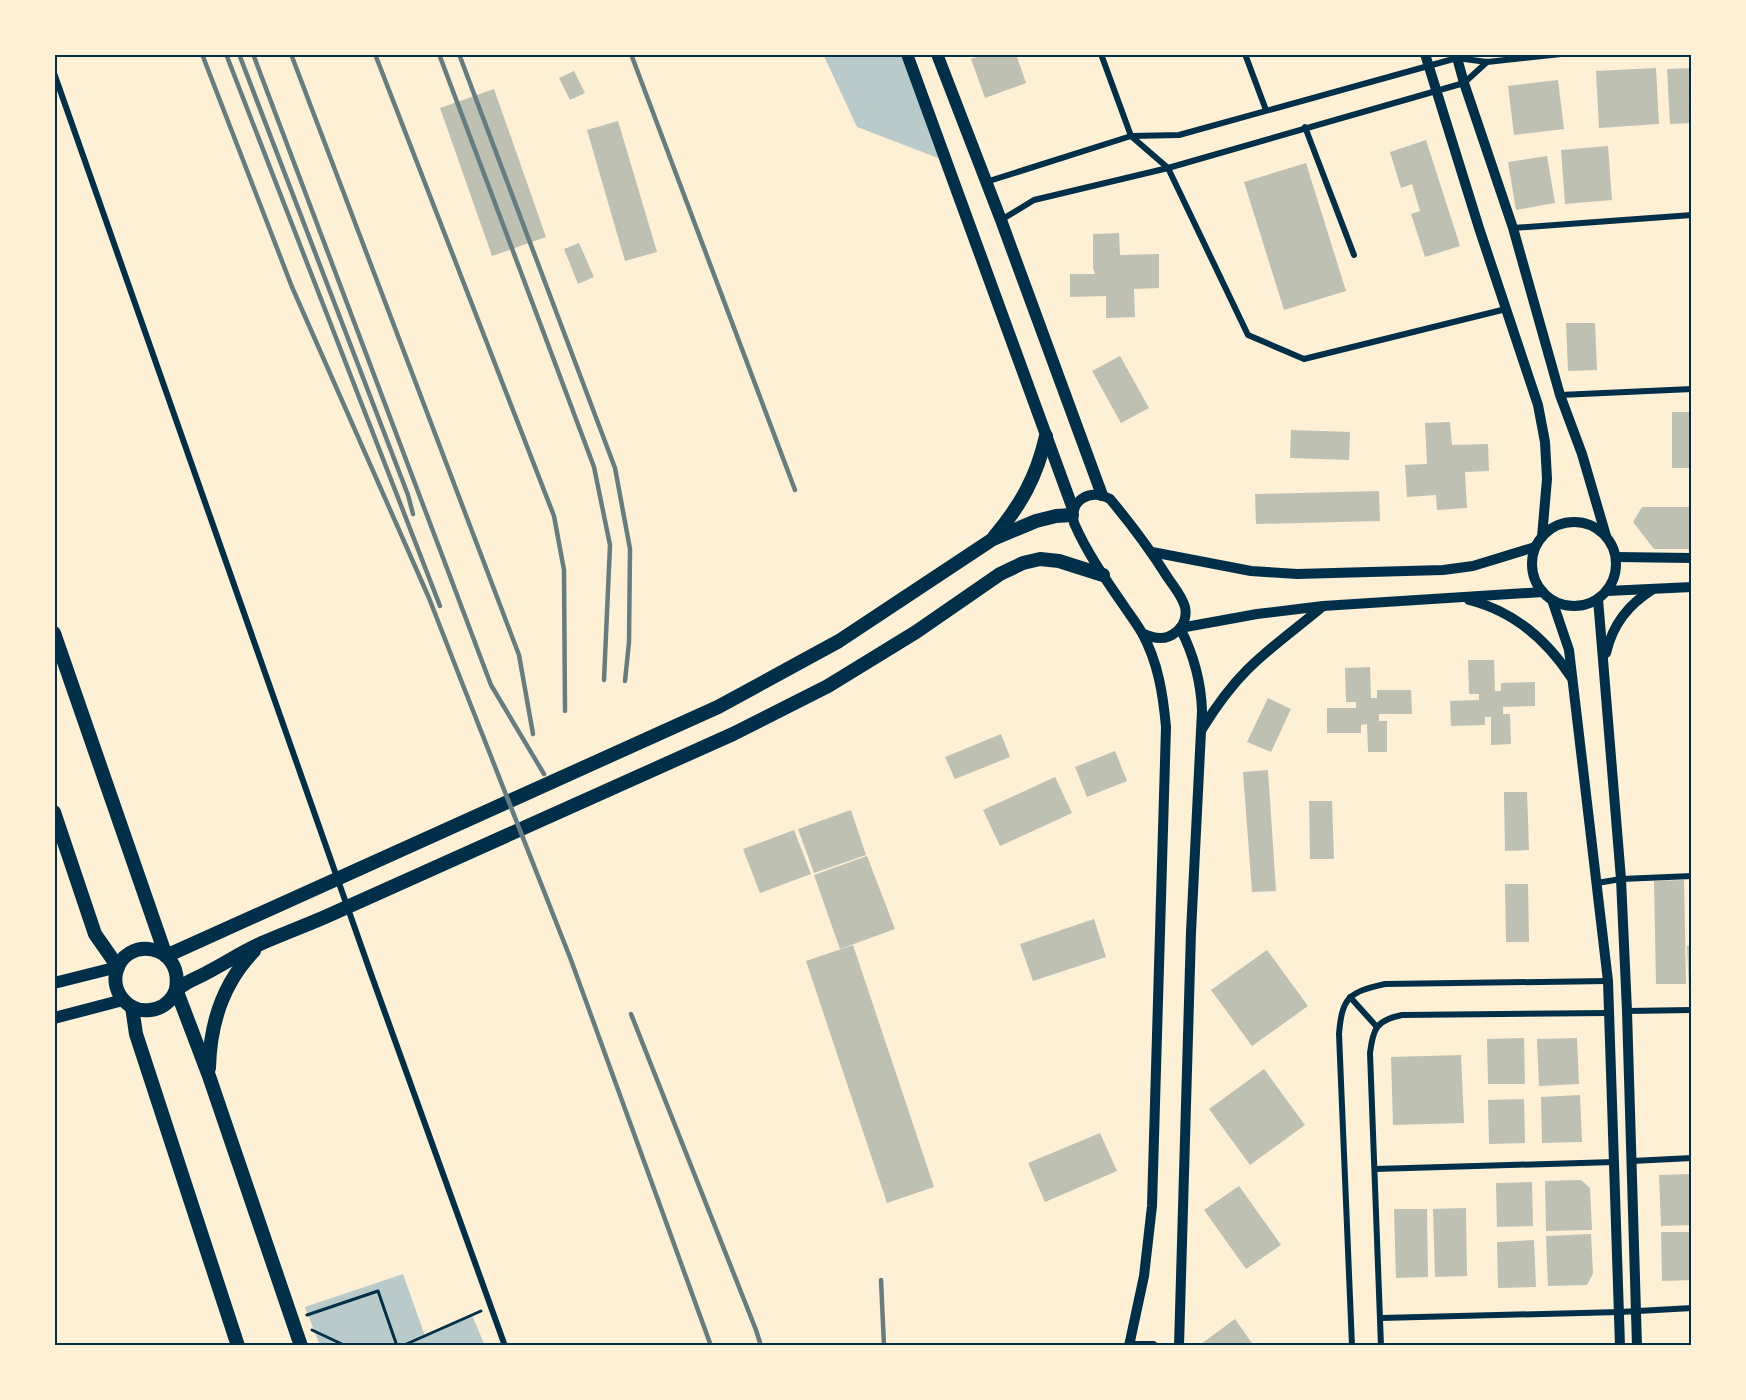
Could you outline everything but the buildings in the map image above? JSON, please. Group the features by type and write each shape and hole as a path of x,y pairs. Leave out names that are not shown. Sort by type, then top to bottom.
{"main road":[{"path":"166,956 718,707 839,641 993,539 1036,520 1073,512 907,54"},
{"path":"937,54 1102,495"},
{"path":"993,539 1028,489 1042,454 1046,436"},
{"path":"54,1018 127,1003 140,1010 158,1008 166,1004 176,989 261,944 733,734 828,686 916,632 1000,574 1023,563 1040,559 1059,561 1103,575"},
{"path":"54,633 166,956"},
{"path":"54,812 95,934 118,968"},
{"path":"209,1076 211,1036 220,1002 237,971 261,944"},
{"path":"238,1346 127,1003 116,985 118,968 123,959 139,949 149,948 158,951 166,956 176,971 176,989 209,1076 301,1346"},
{"path":"54,983 118,968"}],"street":[{"path":"1101,54 1131,136 1168,168 1248,335 1304,359 1506,309"},
{"path":"1245,54 1266,110"},
{"path":"1425,54 1479,228 1538,405 1545,442 1547,479 1542,537"},
{"path":"986,182 1131,136 1179,135 1456,56 1487,62 1561,54"},
{"path":"1456,56 1513,228 1560,396 1582,454 1606,536"},
{"path":"1001,220 1034,200 1168,168 1464,83 1487,62"},
{"path":"54,73 371,974 505,1346"},
{"path":"1305,127 1354,255"},
{"path":"1513,228 1692,215"},
{"path":"1560,396 1692,389"},
{"path":"1142,633 1152,638 1162,639 1173,635 1185,619 1182,599 1152,552 1110,499 1102,495 1090,495 1080,500 1073,512 1077,532 1142,633 1159,679 1166,727 1152,1206 1144,1276 1129,1346 1153,1346"},
{"path":"1574,522 1586,523 1597,528 1606,536 1613,546 1616,557 1615,575 1607,591 1598,599 1575,606 1552,600 1543,592 1536,582 1532,559 1542,537 1556,526 1574,522"},
{"path":"1152,552 1251,571 1297,574 1443,570 1473,566 1536,547"},
{"path":"1616,557 1692,558"},
{"path":"1607,591 1692,587"},
{"path":"1603,662 1610,637 1623,614 1632,604 1653,589"},
{"path":"1180,628 1257,614 1323,606 1543,592"},
{"path":"1460,597 1499,610 1516,620 1548,646 1572,678"},
{"path":"1598,599 1621,879 1628,1011 1637,1346"},
{"path":"1552,600 1569,650 1608,981 1620,1346"},
{"path":"1200,732 1247,670 1323,606"},
{"path":"1179,1346 1191,932 1202,711 1197,668 1180,628"},
{"path":"1597,883 1621,879 1692,876"},
{"path":"1352,1346 1339,1034 1341,1013 1350,997 1363,989 1385,984 1608,981"},
{"path":"1350,997 1377,1027"},
{"path":"1628,1011 1692,1010"},
{"path":"1381,1346 1370,1053 1377,1027 1387,1018 1402,1015 1610,1013"},
{"path":"1632,1161 1692,1158"},
{"path":"1375,1169 1614,1162"},
{"path":"1381,1318 1692,1308"}],"path":[{"path":"292,1320 378,1291 397,1346"},
{"path":"402,1346 491,1307"},
{"path":"292,1320 346,1346"}],"shaded area":[{"path":"823,54 907,54 946,161 857,127"},
{"path":"403,1274 425,1336 472,1315 485,1346 320,1346 305,1307"}],"railway":[{"path":"202,54 292,287 429,598 571,960 711,1346"},
{"path":"226,54 440,606"},
{"path":"239,54 408,495 413,514"},
{"path":"253,54 491,685 544,774"},
{"path":"291,54 519,655 533,734"},
{"path":"375,54 554,516 564,570 565,711"},
{"path":"439,54 594,467 610,545 604,680"},
{"path":"459,54 615,468 630,549 629,642 625,681"},
{"path":"631,54 795,490"},
{"path":"631,1014 761,1346"},
{"path":"881,1280 884,1346"}]}
